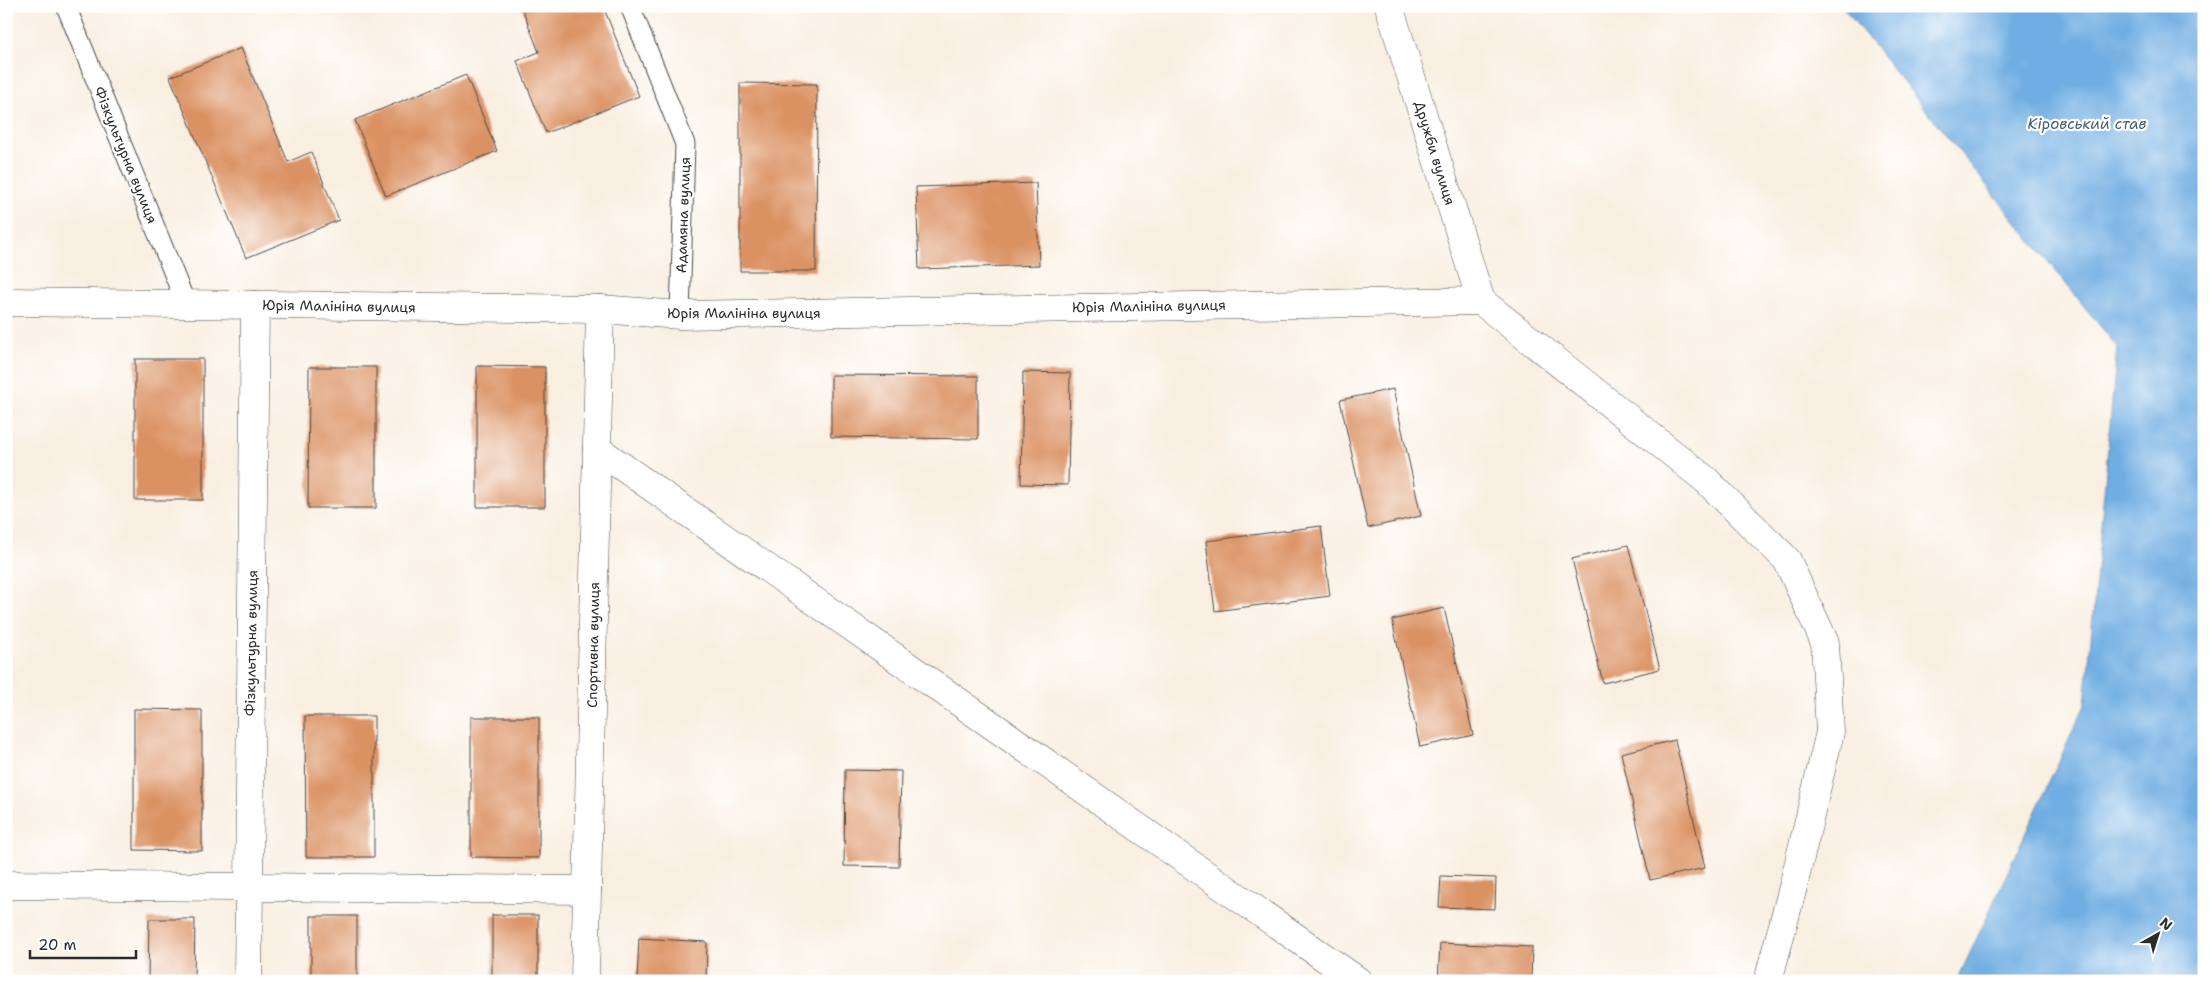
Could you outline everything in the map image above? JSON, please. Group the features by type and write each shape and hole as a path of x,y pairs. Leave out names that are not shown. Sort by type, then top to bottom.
{"street":[{"name":"Дружби вулиця","path":"1389,6 1481,301"},
{"name":"Юрія Малініна вулиця","path":"6,302 600,309 680,315 1481,301"},
{"path":"1481,301 1706,480 1788,560 1825,643 1830,732 1794,887 1768,981"},
{"name":"Фiзкультурна вулиця","path":"248,981 255,305"},
{"name":"Спортивна вулиця","path":"585,981 600,309"},
{"path":"597,450 1358,981"},
{"path":"6,885 587,890"}],"lane":[{"name":"Фiзкультурна вулиця","path":"66,6 186,304"},
{"name":"Адамяна вулиця","path":"630,6 685,144 680,315"}],"water":[{"name":"Кіровський став","path":"1842,6 2204,6 2204,981 1957,981 2085,705 2117,347"}],"building":[{"path":"521,6 603,6 639,96 546,133 517,61 539,52"},
{"path":"241,48 288,162 311,152 339,220 246,258 170,77"},
{"path":"466,75 497,151 386,196 355,120"},
{"path":"740,83 817,84 816,271 740,271"},
{"path":"1036,183 1039,265 919,269 916,187"},
{"path":"135,359 203,359 203,500 135,500"},
{"path":"477,366 545,367 545,507 477,507"},
{"path":"309,367 376,367 376,508 308,508"},
{"path":"1023,372 1070,373 1068,485 1021,484"},
{"path":"831,375 978,376 978,439 831,437"},
{"path":"1393,389 1421,516 1368,528 1340,400"},
{"path":"1321,526 1330,596 1215,611 1206,541"},
{"path":"1628,545 1660,669 1603,683 1572,559"},
{"path":"1444,608 1473,735 1420,747 1392,620"},
{"path":"134,709 202,710 202,851 134,850"},
{"path":"305,716 374,716 374,857 306,857"},
{"path":"471,717 539,717 539,858 471,857"},
{"path":"1675,740 1705,868 1650,880 1621,753"},
{"path":"845,770 901,771 899,867 844,866"},
{"path":"1441,876 1496,878 1495,909 1439,907"},
{"path":"492,915 538,915 538,981 492,981"},
{"path":"311,916 357,916 357,981 311,981"},
{"path":"149,919 195,919 194,981 148,981"},
{"path":"639,938 707,942 706,981 637,981"},
{"path":"1440,943 1532,947 1531,981 1438,981"}]}
